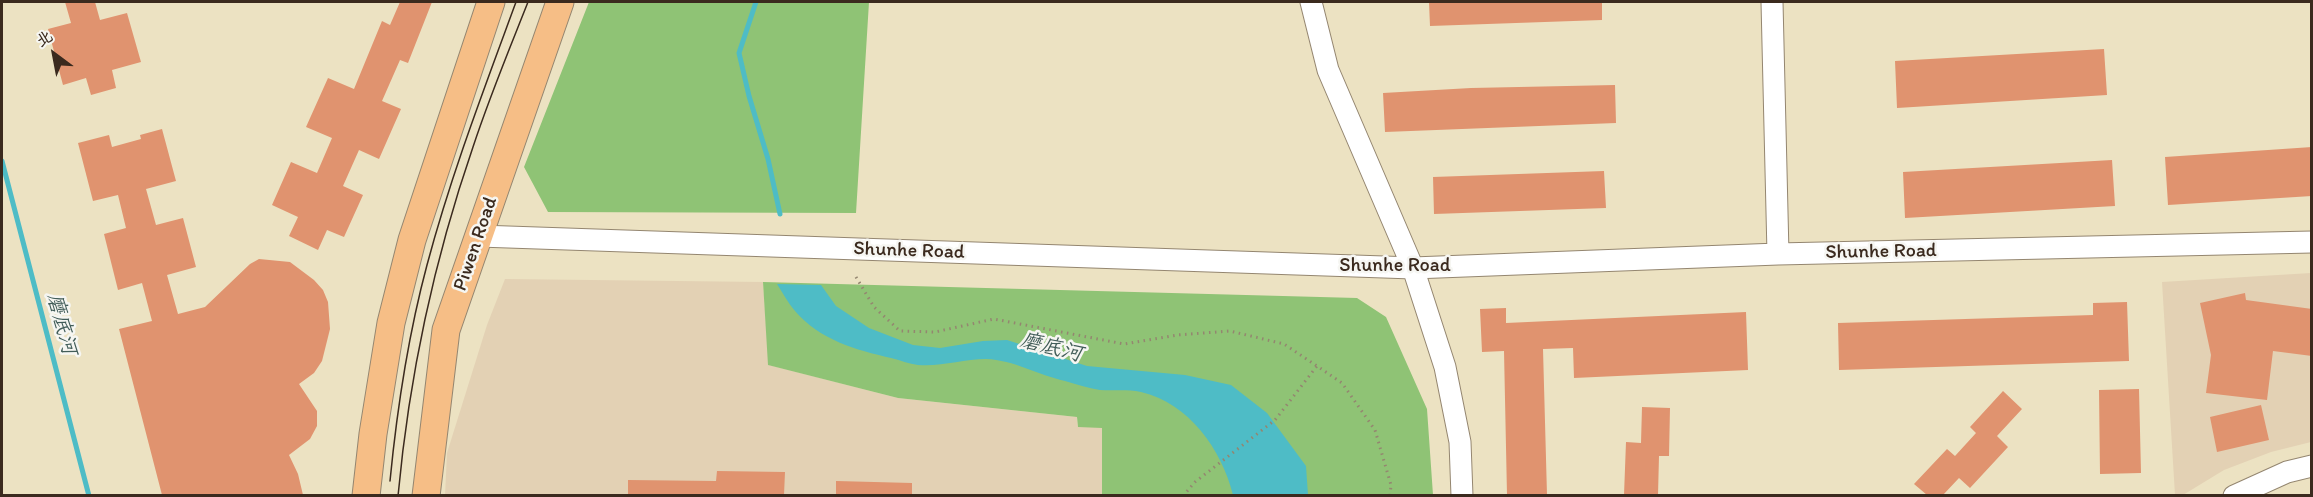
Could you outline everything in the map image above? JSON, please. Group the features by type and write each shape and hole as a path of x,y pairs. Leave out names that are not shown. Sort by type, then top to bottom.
{"main road":[{"path":"366,495 373,434 391,323 406,261 491,2"},
{"name":"Piwen Road","path":"426,495 446,330 560,2"}],"street":[{"path":"1311,2 1328,70 1413,268 1444,367 1460,442 1462,495"},
{"path":"1772,2 1778,254"},
{"name":"Shunhe Road","path":"479,236 1413,268 1778,254 2312,242"},
{"path":"2234,495 2287,472 2312,466"}],"path":[{"path":"856,277 874,307 900,331 934,332 994,319 1124,344 1176,335 1230,331 1284,344 1342,383 1375,429 1391,484 1390,495"},
{"path":"1183,495 1217,464 1275,420 1317,366"}],"shaded area":[{"path":"2311,273 2311,442 2271,452 2224,470 2183,495 2175,495 2162,282"},
{"path":"505,279 763,282 769,365 898,398 1077,417 1078,427 1102,427 1102,495 445,496 447,453 487,325"}],"green space":[{"path":"589,2 869,2 856,213 548,212 524,167"},
{"path":"763,282 1357,298 1386,317 1427,409 1433,495 1102,495 1102,428 1078,427 1077,417 898,398 768,365"}],"water":[{"path":"777,284 821,285 836,306 869,328 913,345 940,348 983,341 1007,340 1087,366 1185,375 1231,385 1267,413 1306,466 1308,495 1233,495 1221,461 1201,431 1174,406 1158,398 1136,391 1091,388 996,360 977,359 918,365 865,351 827,337 805,321 795,311"}],"building":[{"path":"65,2 95,2 100,20 127,13 141,62 112,70 116,88 91,95 86,78 63,85 48,29 71,23"},
{"path":"400,2 432,2 408,63 400,60 382,101 401,109 379,159 359,150 343,186 363,195 344,237 327,230 318,250 289,236 298,217 272,205 291,162 317,173 332,138 306,127 328,78 354,89 382,21 390,25"},
{"path":"1429,2 1602,2 1602,20 1430,26"},
{"path":"2104,49 2107,95 1897,108 1895,61"},
{"path":"1615,85 1616,123 1385,132 1383,93 1471,88"},
{"path":"162,129 176,181 146,189 156,225 183,218 196,267 167,275 178,314 205,307 250,264 259,259 290,262 314,280 323,290 328,302 330,329 322,361 314,373 299,384 317,411 317,426 310,439 289,455 298,474 303,495 162,495 119,329 152,321 142,283 118,290 104,234 126,228 118,195 93,201 78,143 109,135 112,147 141,139 140,135"},
{"path":"2312,147 2312,196 2168,205 2165,157"},
{"path":"2112,160 2115,206 1905,218 1903,172"},
{"path":"1604,171 1606,208 1434,214 1433,177"},
{"path":"2245,293 2246,300 2312,309 2312,356 2273,351 2267,400 2206,393 2211,355 2200,303"},
{"path":"2127,302 2129,361 1839,370 1838,323 2093,315 2093,303"},
{"path":"1506,308 1506,323 1746,312 1748,370 1574,378 1573,348 1543,349 1547,495 1507,495 1504,351 1482,352 1480,309"},
{"path":"2139,389 2141,473 2100,474 2099,390"},
{"path":"2003,391 2022,409 1997,436 2008,447 1970,488 1959,478 1943,495 1927,495 1914,484 1947,449 1955,456 1976,433 1970,427"},
{"path":"2261,405 2269,440 2217,452 2210,417"},
{"path":"1642,407 1670,408 1669,456 1659,456 1658,495 1624,495 1626,442 1641,443"},
{"path":"717,471 785,472 784,495 628,495 628,480 716,481"},
{"path":"836,481 912,483 912,495 836,495"}],"waterway":[{"name":"磨底河","path":"756,2 739,53 768,159 780,214"},
{"name":"磨底河","path":"2,161 89,496"}],"tram line":[{"path":"390,481 404,373 427,265 457,165 516,2"},
{"path":"398,496 416,363 446,232 479,129 528,2"}]}
